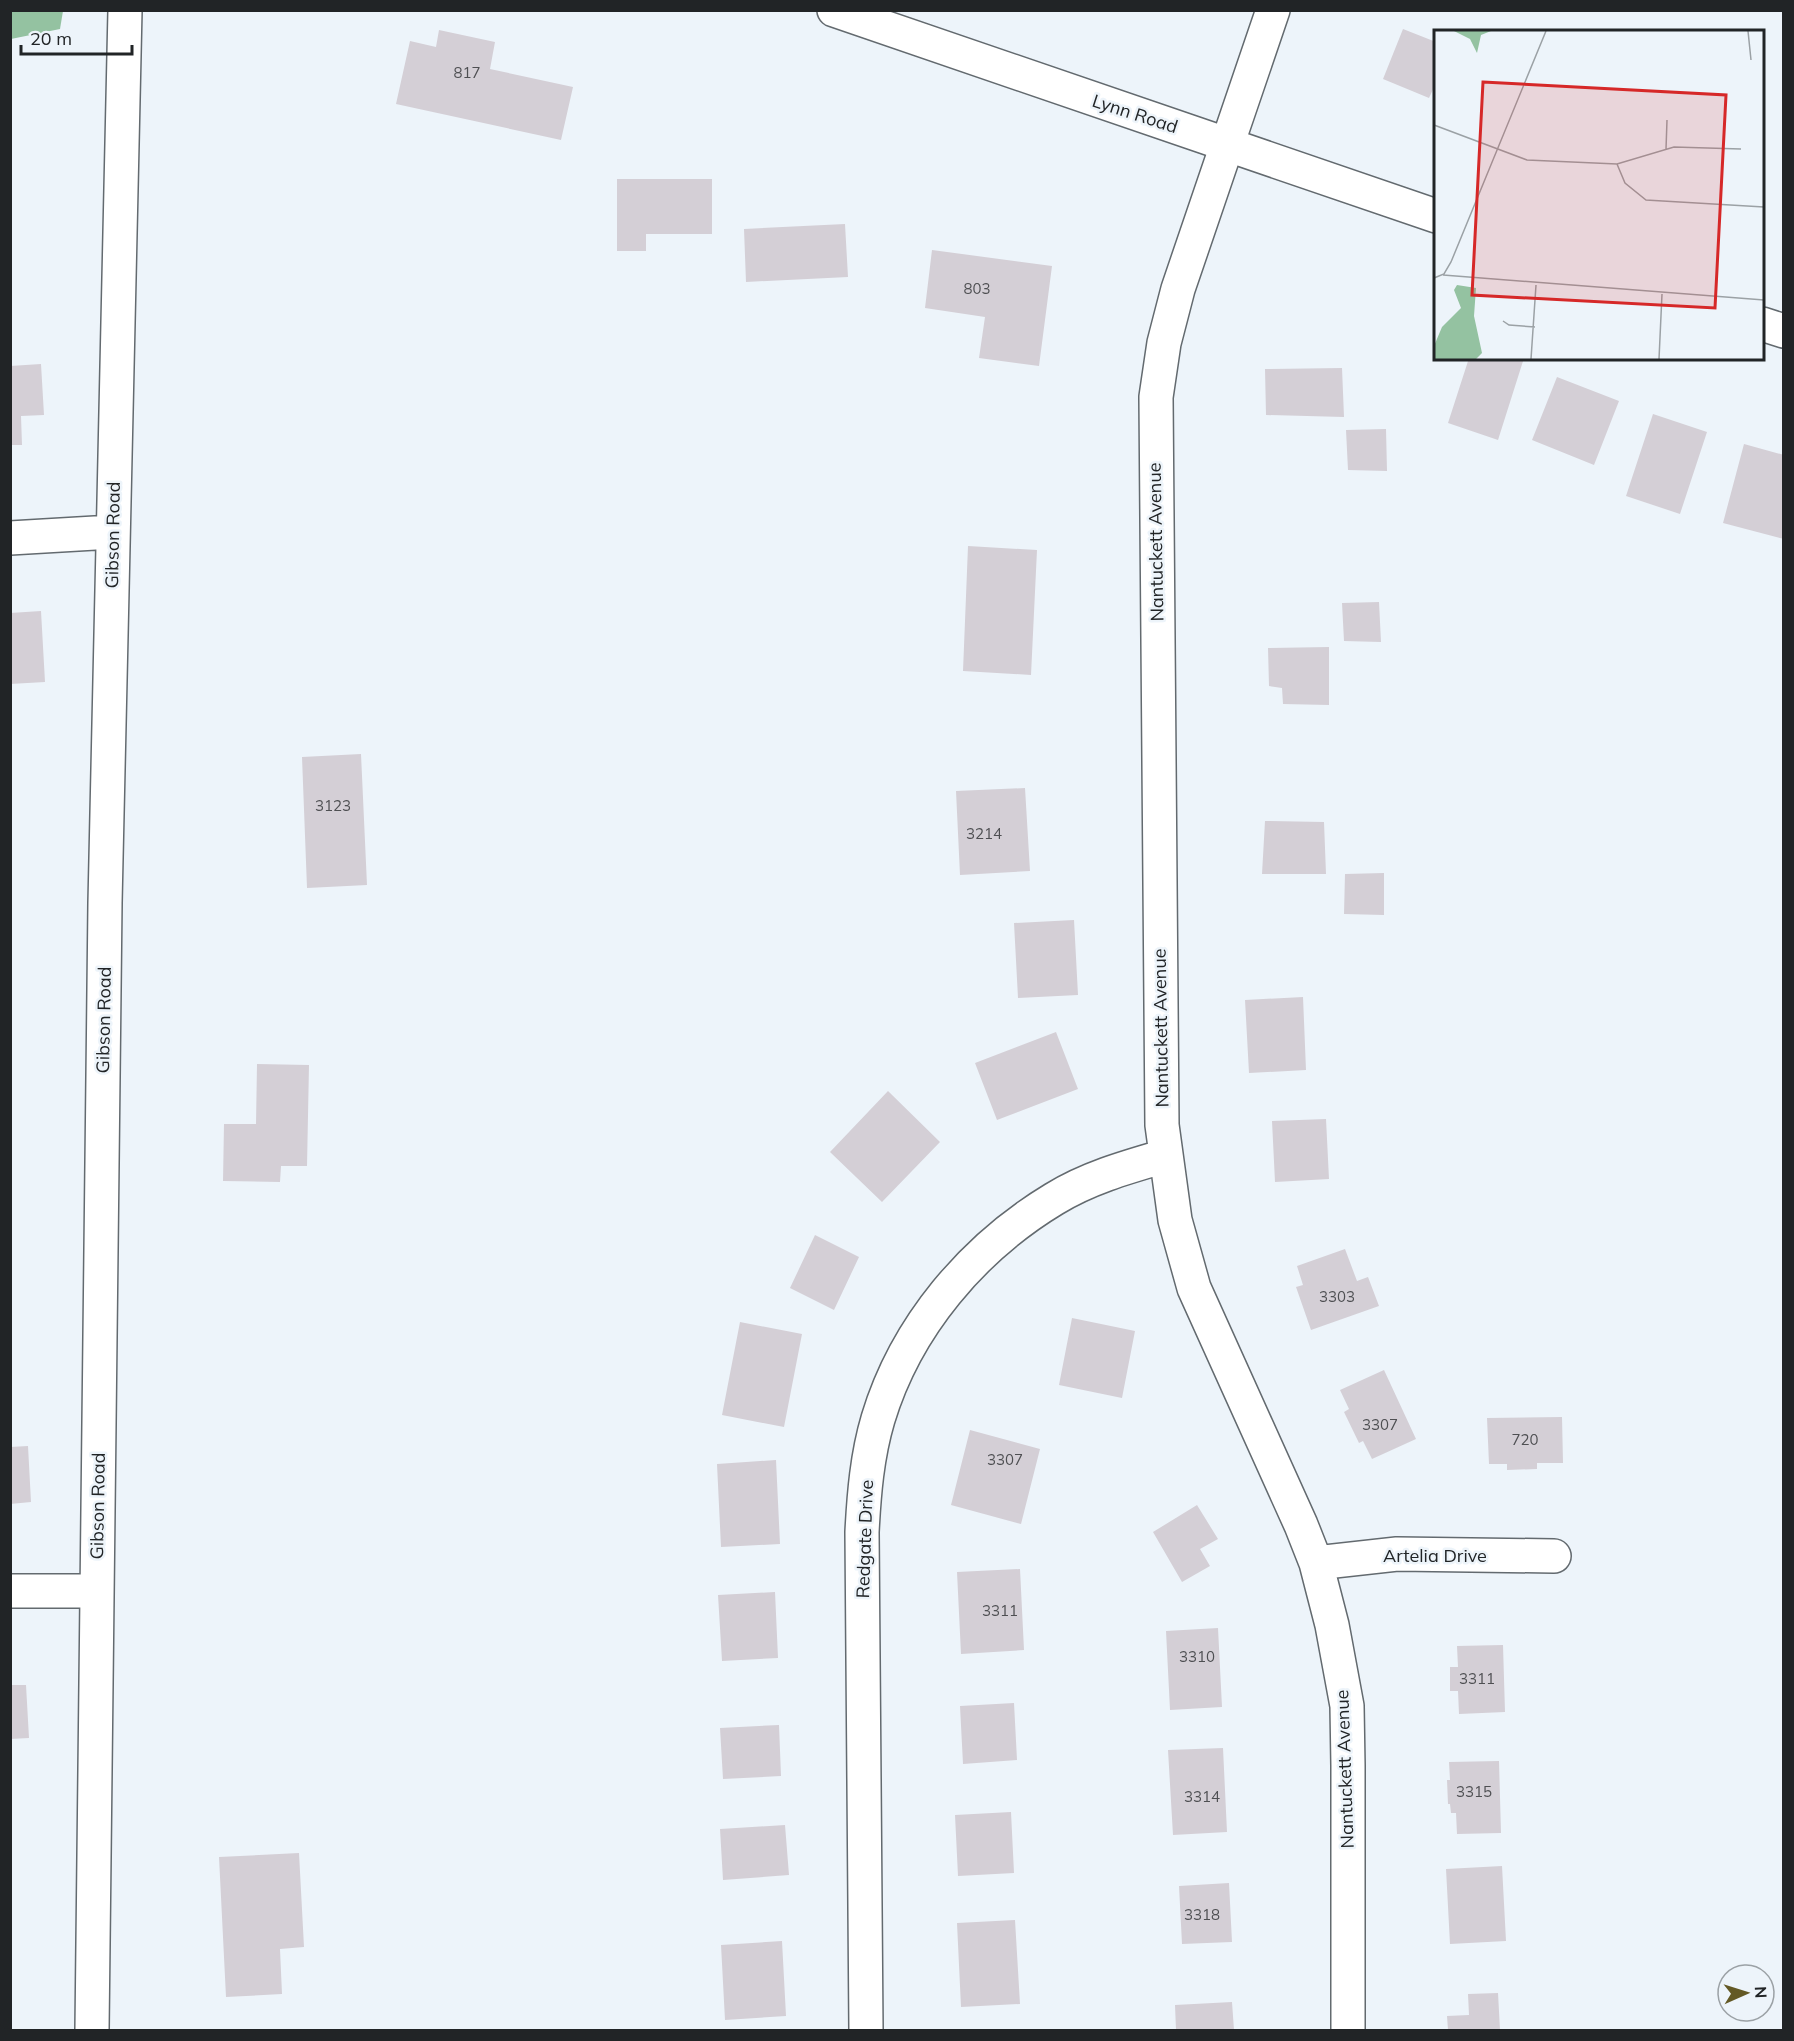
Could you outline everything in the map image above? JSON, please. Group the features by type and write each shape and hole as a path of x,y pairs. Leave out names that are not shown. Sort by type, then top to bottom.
{"street":[{"name":"Gibson Road","path":"92,2031 105,903 125,10"},
{"name":"Lynn Road","path":"834,10 1434,215"},
{"name":"Nantuckett Avenue","path":"1273,10 1178,289 1164,343 1156,397 1161,1077 1165,1156 1175,1220 1194,1288 1301,1525 1316,1563 1332,1625 1347,1706 1348,2031"},
{"path":"1764,325 1784,331"},
{"path":"10,538 112,532"},
{"name":"Redgate Drive","path":"866,2031 862,1532 866,1478 879,1418 901,1362 932,1310 966,1269 1006,1232 1056,1198 1111,1172 1165,1156"},
{"name":"Artelia Drive","path":"1316,1563 1397,1554 1554,1556"},
{"path":"10,1591 97,1591"}],"green space":[{"path":"11,10 63,11 60,29 11,39"}],"building":[{"path":"1403,29 1434,41 1434,87 1429,98 1383,79"},
{"path":"439,30 495,42 490,69 573,87 561,140 396,104 410,41 436,47"},
{"path":"617,179 712,179 712,234 646,234 646,251 617,251"},
{"path":"845,224 848,277 746,282 744,229"},
{"path":"932,250 1052,266 1039,366 979,358 985,317 925,308"},
{"path":"1468,360 1523,360 1498,440 1448,423"},
{"path":"41,364 44,415 21,416 22,445 10,445 10,366"},
{"path":"1342,368 1344,417 1266,415 1265,369"},
{"path":"1557,377 1619,401 1594,465 1532,440"},
{"path":"1653,414 1707,432 1680,514 1626,496"},
{"path":"1386,429 1387,471 1348,470 1346,430"},
{"path":"1744,444 1784,455 1784,539 1723,523"},
{"path":"968,546 1037,550 1031,675 963,671"},
{"path":"1379,602 1381,642 1344,641 1342,603"},
{"path":"41,611 45,682 10,684 10,613"},
{"path":"1329,647 1329,705 1283,704 1282,688 1269,686 1268,648"},
{"path":"361,754 367,885 307,888 302,757"},
{"path":"1025,788 1030,871 960,875 956,791"},
{"path":"1265,821 1324,822 1326,874 1262,874"},
{"path":"1384,873 1384,915 1344,914 1345,874"},
{"path":"1074,920 1078,995 1018,998 1014,923"},
{"path":"1303,997 1306,1070 1249,1073 1245,1000"},
{"path":"1056,1032 1078,1089 997,1120 975,1063"},
{"path":"257,1064 309,1065 307,1166 281,1166 280,1182 223,1181 224,1124 256,1124"},
{"path":"888,1091 940,1142 882,1202 830,1152"},
{"path":"1326,1119 1329,1179 1275,1182 1272,1121"},
{"path":"815,1235 859,1257 834,1310 790,1288"},
{"path":"1345,1249 1357,1281 1368,1277 1379,1306 1311,1330 1296,1287 1303,1285 1297,1266"},
{"path":"1072,1318 1135,1331 1122,1398 1059,1385"},
{"path":"740,1322 802,1334 784,1427 722,1415"},
{"path":"1384,1370 1416,1439 1372,1459 1363,1441 1359,1443 1344,1412 1349,1409 1340,1390"},
{"path":"1562,1417 1563,1463 1537,1463 1537,1469 1507,1470 1507,1464 1489,1464 1487,1418"},
{"path":"970,1430 1040,1449 1021,1524 951,1505"},
{"path":"28,1446 31,1502 10,1504 10,1447"},
{"path":"776,1460 780,1544 721,1547 717,1464"},
{"path":"1197,1505 1218,1539 1200,1549 1210,1566 1182,1582 1153,1532"},
{"path":"1020,1569 1024,1650 961,1654 957,1572"},
{"path":"775,1592 778,1658 722,1661 718,1595"},
{"path":"1218,1628 1222,1707 1170,1710 1166,1631"},
{"path":"1503,1645 1505,1712 1459,1714 1458,1691 1450,1691 1450,1667 1458,1667 1457,1646"},
{"path":"10,1685 26,1685 29,1738 10,1739"},
{"path":"1014,1703 1017,1760 963,1764 960,1706"},
{"path":"779,1725 781,1776 723,1779 720,1728"},
{"path":"1223,1748 1227,1832 1173,1835 1168,1750"},
{"path":"1499,1761 1501,1833 1457,1834 1456,1813 1451,1813 1450,1804 1448,1804 1449,1762"},
{"path":"1011,1812 1014,1873 958,1876 955,1815"},
{"path":"785,1825 789,1875 723,1880 720,1829"},
{"path":"299,1853 304,1947 280,1949 282,1994 226,1997 219,1857"},
{"path":"1502,1866 1506,1941 1450,1944 1446,1869"},
{"path":"1229,1883 1232,1942 1182,1944 1179,1886"},
{"path":"1015,1920 1020,2004 961,2007 957,1923"},
{"path":"782,1941 786,2016 725,2020 721,1945"},
{"path":"1498,1993 1500,2030 1448,2030 1447,2016 1469,2015 1468,1994"},
{"path":"1232,2002 1234,2030 1176,2030 1175,2005"}]}
